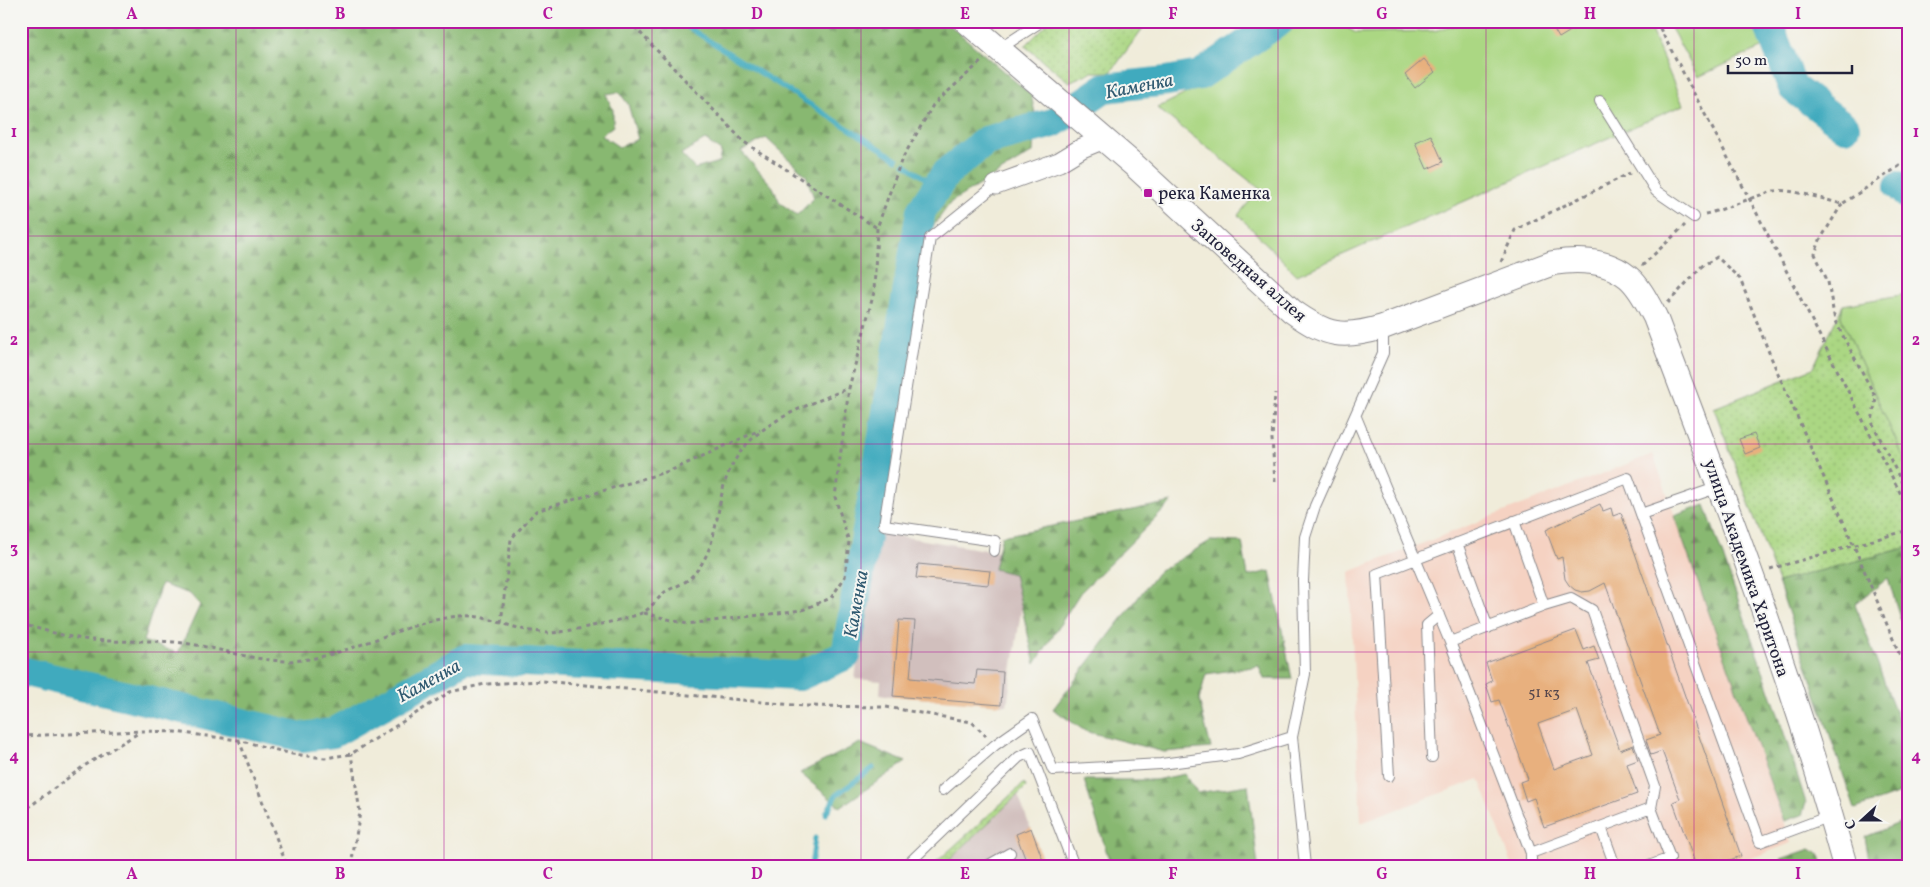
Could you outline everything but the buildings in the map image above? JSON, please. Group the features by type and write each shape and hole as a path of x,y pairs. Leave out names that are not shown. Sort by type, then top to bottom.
{"street":[{"path":"966,21 998,49"},
{"name":"Заповедная аллея","path":"998,49 1096,132 1292,311 1311,325 1329,332 1346,335 1364,333 1384,327 1553,263 1572,260 1594,262 1615,269 1629,278"},
{"path":"996,185 1059,162 1082,148 1096,132"},
{"name":"улица Академика Харитона","path":"1629,278 1642,294 1655,317 1753,576 1831,815 1845,866"}],"lane":[{"path":"998,49 1042,21"},
{"path":"1600,101 1656,191 1694,217"},
{"path":"994,551 995,541 884,525 930,238 996,185"},
{"path":"1305,866 1292,737 1305,674 1303,581 1305,537 1315,506 1383,353 1384,327"},
{"path":"1356,417 1450,642 1531,853 1531,866"},
{"path":"1389,776 1377,574 1628,478 1760,842 1831,815"},
{"path":"1642,514 1719,486"},
{"path":"1514,521 1544,606"},
{"path":"1457,543 1488,628"},
{"path":"1450,642 1544,606 1572,598 1592,610 1655,786 1651,808 1670,858 1649,866"},
{"path":"1432,758 1427,626 1439,615"},
{"path":"943,790 995,745 1032,718 1053,770 1161,764 1238,754 1292,737"},
{"path":"906,866 1019,757 1030,752 1074,866"},
{"path":"1531,853 1651,808"},
{"path":"1601,827 1615,866"},
{"path":"987,866 1010,853"}],"path":[{"path":"628,21 744,142 877,228"},
{"path":"1656,21 1909,510"},
{"path":"21,624 88,640 121,642 154,640 186,643 273,662 303,660 332,653 428,623 460,616 480,616 528,630 552,633 643,613 687,624 802,610 831,598 845,577 849,542 835,497 849,388 874,292 877,228 901,161 933,105 991,53 998,49"},
{"path":"1909,163 1902,165 1842,204 1820,240 1815,254 1828,282 1835,321 1876,398 1872,422 1909,498"},
{"path":"1491,285 1515,230 1641,168"},
{"path":"1629,278 1694,217 1724,210 1776,191 1808,195 1842,204"},
{"path":"1655,317 1702,266 1717,257 1740,279 1770,355 1909,677"},
{"path":"643,613 666,592 690,579 706,559 715,534 721,495 732,466 743,448 764,428 780,417 849,388"},
{"path":"1275,392 1272,439 1275,482"},
{"path":"501,623 511,539 536,511 672,470 764,428"},
{"path":"1753,576 1909,530"},
{"path":"21,736 142,731 175,732 238,740 292,754 325,758 351,754 450,692 485,684 543,681 804,706 886,708 972,722 995,745"},
{"path":"21,813 84,766 142,731"},
{"path":"238,740 287,866"},
{"path":"351,754 360,812 351,866"},
{"path":"21,856 31,866"}],"shaded area":[{"path":"1653,454 1791,843 1731,866 1513,866 1479,779 1361,823 1349,572"},
{"path":"874,532 1029,557 1007,705 880,695 881,681 855,679"},
{"path":"1018,795 1045,866 943,866"}],"green space":[{"path":"21,21 945,21 1031,95 1035,113 1033,152 951,202 926,236 849,651 799,665 463,648 313,731 21,661","holes":["619,92 628,104 638,139 619,147 601,135 613,126 613,110 606,94","766,138 806,175 814,198 797,215 780,203 773,187 741,151","705,140 721,151 719,162 695,169 681,154","161,584 190,594 200,605 178,653 143,641"]},
{"path":"1050,21 1148,21 1111,72 1091,72 1069,82 1025,46"},
{"path":"1303,21 1335,21 1356,33 1433,31 1477,21 1647,21 1683,105 1297,275 1238,215 1260,189 1157,108 1201,86 1281,32"},
{"path":"1667,21 1759,21 1763,47 1698,77"},
{"path":"1906,294 1909,301 1909,470 1841,317 1843,305"},
{"path":"1843,305 1841,317 1909,470 1909,547 1778,582 1714,408 1813,368"},
{"path":"1172,502 1080,593 1035,664 1014,574 994,569 1002,536"},
{"path":"1705,505 1778,714 1806,803 1802,815 1784,821 1674,516"},
{"path":"1210,541 1242,542 1248,576 1270,571 1292,679 1264,679 1259,666 1206,674 1199,700 1211,748 1164,752 1085,731 1053,709 1157,573"},
{"path":"1909,547 1909,647 1888,578 1855,604 1909,748 1909,790 1855,809 1778,582"},
{"path":"860,743 906,762 840,807 800,773"},
{"path":"1185,774 1197,793 1248,785 1258,866 1111,866 1084,780 1155,780"},
{"path":"1024,783 1026,787 943,866 932,866"},
{"path":"1909,819 1909,866 1870,866 1865,837"},
{"path":"1810,849 1820,855 1823,866 1784,866 1781,859"}],"waterway":[{"path":"678,21 897,159"},
{"name":"Каменка","path":"21,671 302,737 333,733 465,659 799,676 846,655 921,211 946,173 986,141 1053,123 1104,88 1167,81 1200,75 1280,21"},
{"name":"Каменка","path":"1767,21 1793,88 1845,127"},
{"path":"905,164 937,187"},
{"name":"Каменка","path":"1899,186 1909,196"},
{"path":"826,814 836,795 873,768"},
{"path":"811,866 815,838"}],"place":[{"name":"река Каменка","path":"1148,193"}]}
